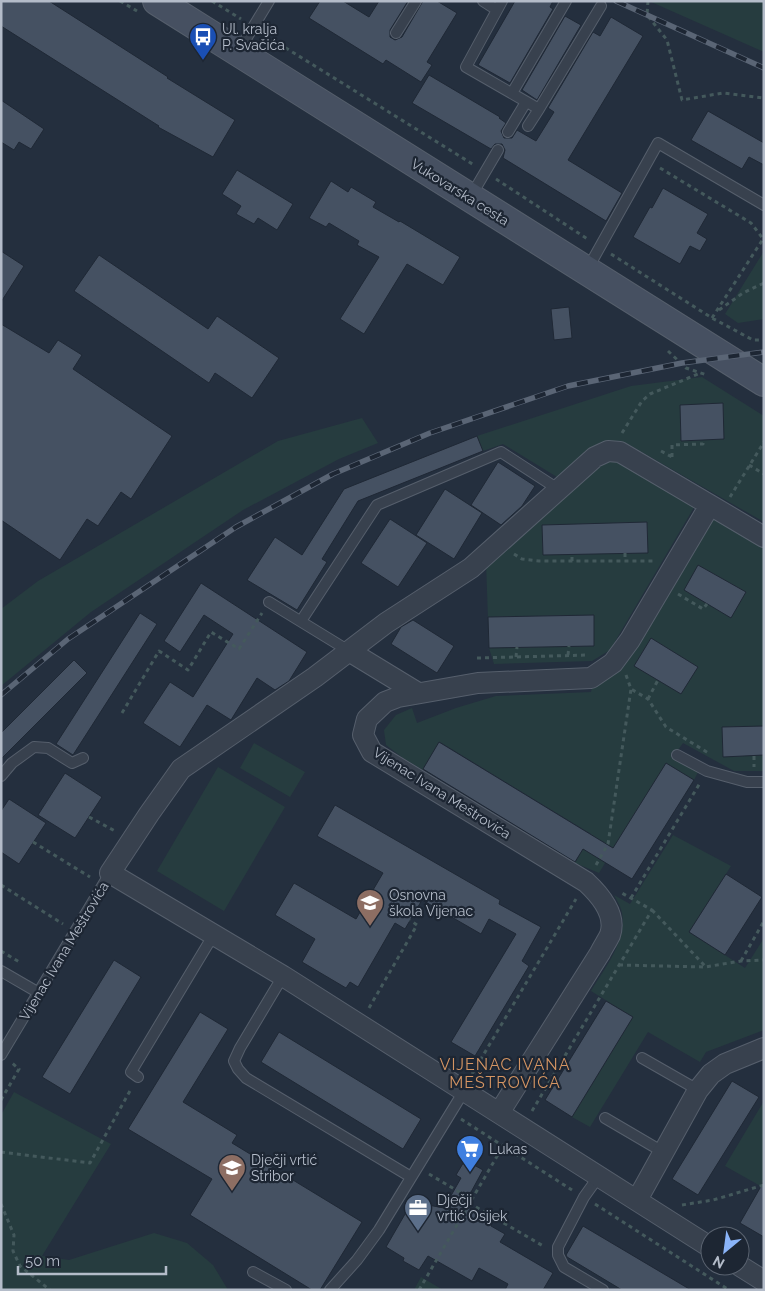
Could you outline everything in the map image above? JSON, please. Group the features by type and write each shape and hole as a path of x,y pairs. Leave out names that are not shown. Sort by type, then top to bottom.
{"main road":[{"name":"Vukovarska cesta","path":"157,1 764,382"}],"street":[{"name":"Vijenac Ivana Meštrovića","path":"700,1241 283,976 215,935 102,876 181,769 316,676 386,623 471,568 595,457 608,451 620,452 764,538"},
{"name":"Vijenac Ivana Meštrovića","path":"499,1113 600,953 610,934 612,920 606,906 586,882 372,752 363,735 367,719 385,702 398,697 478,683 591,678 619,667 630,640 676,562 715,508"},
{"path":"349,651 418,694"},
{"path":"637,1200 698,1090 711,1074 725,1064 764,1048"},
{"path":"750,1272 764,1281"}],"lane":[{"path":"238,52 269,1"},
{"path":"396,33 416,1"},
{"path":"483,1 500,6 466,66 539,109"},
{"path":"512,93 566,1"},
{"path":"528,126 601,6"},
{"path":"508,132 526,102"},
{"path":"587,271 658,143 764,205"},
{"path":"470,198 498,150"},
{"path":"301,621 377,505 501,452 558,490"},
{"path":"269,602 349,651"},
{"path":"1,776 12,763 34,747 48,748 72,763 84,758"},
{"path":"677,755 707,772 747,782 764,782"},
{"name":"Vijenac Ivana Meštrovića","path":"1,1055 39,993 102,876"},
{"path":"138,1077 131,1072 215,935"},
{"path":"1,971 39,993"},
{"path":"283,976 240,1048 234,1061 238,1070 246,1078 411,1177"},
{"path":"642,1058 698,1090"},
{"path":"330,1290 357,1260 379,1230 464,1091"},
{"path":"605,1118 662,1152"},
{"path":"599,1176 584,1197 558,1247 558,1255 564,1267 603,1290"},
{"path":"254,1272 286,1290"}],"path":[{"path":"648,1 647,15 667,40 682,100 723,93 762,98"},
{"path":"656,166 751,223 763,240 712,318"},
{"path":"716,311 743,293 764,283"},
{"path":"618,438 642,401 650,394 700,373"},
{"path":"672,457 672,445 703,444 703,440"},
{"path":"715,508 749,465 764,442"},
{"path":"749,465 764,474"},
{"path":"506,549 522,559 539,561 676,562"},
{"path":"625,553 625,561"},
{"path":"572,554 572,561"},
{"path":"671,590 703,609 707,604"},
{"path":"122,712 159,652 188,670 211,632 239,649 269,602"},
{"path":"568,656 569,646"},
{"path":"516,656 517,647"},
{"path":"477,658 600,655 619,667 632,688 648,699 666,727 716,757 631,898"},
{"path":"648,699 658,680"},
{"path":"754,756 754,767"},
{"path":"89,817 120,835"},
{"path":"33,842 102,876"},
{"path":"1,884 63,924"},
{"path":"652,910 705,967"},
{"path":"367,1011 417,924 410,920"},
{"path":"741,961 764,920"},
{"path":"619,966 705,967 741,961 762,960 764,966"},
{"path":"419,1290 503,1146"},
{"path":"427,1173 558,1255"},
{"path":"677,1206 713,1200 764,1185"},
{"path":"1,1204 14,1235 13,1251 20,1266 50,1290"}],"green space":[{"path":"649,1 764,1 764,52"},
{"path":"764,251 764,319 738,323 725,314"},
{"path":"702,377 764,416 764,522 626,443 602,447 557,477 503,444 483,451 477,436 631,386"},
{"path":"362,418 378,443 339,459 243,510 91,612 1,686 1,609 38,581 278,441"},
{"path":"614,457 696,504 610,650 592,661 494,664 489,648 486,562 581,477"},
{"path":"713,513 764,544 764,771 734,771 683,743 673,757 698,772 694,780 666,763 599,873 575,863 591,834 440,742 423,770 386,745 384,730 396,715 412,708 417,723 456,708 496,696 591,692 593,683"},
{"path":"254,743 305,772 290,797 240,768"},
{"path":"218,767 285,807 224,911 157,871"},
{"path":"673,835 731,866 689,932 745,968 764,938 764,1030 706,1052 700,1062 648,1032 590,1127 572,1117 633,1017 591,991 608,964 621,934 622,913 614,895 630,904"},
{"path":"14,1092 111,1144 42,1256 69,1260 154,1233 187,1243 213,1265 228,1290 1,1290 1,1115"},
{"path":"764,1101 764,1188 725,1166"},
{"path":"421,1277 443,1290 414,1290"}],"building":[{"path":"1,1 49,1 235,120 213,157 158,127 1,26"},
{"path":"320,1 343,1 369,17 379,1 408,1 390,30 390,37 395,40 402,37 423,1 437,1 457,13 427,62 432,65 421,82 386,60 383,64 309,18"},
{"path":"515,1 553,1 550,7 553,9 510,83 478,65"},
{"path":"565,16 581,25 537,100 522,90"},
{"path":"611,17 643,36 568,160 622,193 606,221 503,158 505,150 502,144 495,144 491,149 412,103 429,75 500,117 506,123 501,131 504,138 512,138 517,130 536,141 554,112 548,108 593,32 600,36"},
{"path":"1,100 44,129 31,149 19,142 14,150 1,142"},
{"path":"708,111 764,143 764,165 749,157 742,169 691,140"},
{"path":"237,170 293,204 277,230 258,218 254,224 236,214 241,206 222,194"},
{"path":"331,181 348,192 351,187 376,202 373,207 460,257 443,285 407,264 364,334 340,319 379,257 357,245 359,241 329,223 326,227 309,218"},
{"path":"663,188 708,214 697,233 707,239 700,251 690,246 680,264 633,237"},
{"path":"1,251 24,266 1,302"},
{"path":"99,255 208,329 217,316 279,358 252,398 215,373 209,383 74,291"},
{"path":"569,307 572,338 554,340 551,309"},
{"path":"1,324 49,353 58,340 82,355 73,369 172,436 131,499 121,492 98,526 87,519 60,560 1,520"},
{"path":"723,403 724,439 681,441 680,405"},
{"path":"477,436 483,451 358,501 322,559 327,562 297,610 247,580 275,537 302,555 344,489"},
{"path":"498,462 535,486 522,506 501,525 471,505"},
{"path":"445,489 482,513 454,559 416,535"},
{"path":"390,519 427,543 398,587 361,563"},
{"path":"647,522 648,553 543,555 542,525"},
{"path":"698,565 746,592 731,618 684,590"},
{"path":"201,583 307,652 289,681 275,690 257,678 231,720 207,705 180,747 143,723 170,682 193,697 233,634 204,615 180,652 164,641"},
{"path":"140,613 157,624 73,755 56,744"},
{"path":"594,615 594,646 489,648 488,617"},
{"path":"413,620 454,646 437,673 391,644 401,627"},
{"path":"651,638 698,667 681,694 634,666"},
{"path":"74,660 87,673 1,759 1,733"},
{"path":"764,726 764,755 723,757 722,727"},
{"path":"439,742 613,848 666,763 694,780 632,879 583,849 575,862 423,769"},
{"path":"65,773 102,797 75,838 38,815"},
{"path":"9,799 46,823 19,864 1,852 1,811"},
{"path":"335,805 500,900 499,904 541,927 522,961 529,966 475,1056 451,1042 516,934 489,919 481,934 422,900 405,929 395,923 358,987 350,982 346,988 302,962 315,939 275,915 294,883 356,919 383,873 317,836"},
{"path":"726,874 762,897 725,955 689,932"},
{"path":"114,960 141,977 70,1094 42,1077"},
{"path":"606,1001 633,1017 572,1117 545,1100"},
{"path":"200,1012 228,1029 183,1102 237,1135 232,1143 362,1222 320,1290 312,1290 190,1215 212,1179 128,1129"},
{"path":"279,1032 421,1119 403,1149 261,1062"},
{"path":"732,1081 759,1097 698,1195 672,1179"},
{"path":"465,1160 483,1170 464,1205 493,1221 491,1226 505,1234 500,1242 553,1273 543,1290 505,1290 508,1284 479,1268 472,1281 428,1256 419,1270 403,1261 404,1258 386,1247 412,1202 444,1208 461,1178 456,1175"},
{"path":"764,1181 764,1237 750,1229 750,1226 740,1223"},
{"path":"583,1226 691,1290 622,1290 567,1257 566,1255"}],"railway":[{"path":"616,1 764,68"},
{"path":"1,695 68,639 236,527 333,474 430,433 568,386 682,363 764,352"}],"place":[{"name":"Ul. kralja P. Svačića","path":"203,61"},
{"name":"Osnovna škola Vijenac","path":"370,927"},
{"name":"Lukas","path":"470,1173"},
{"name":"Dječji vrtić Stribor","path":"232,1192"},
{"name":"Dječji vrtić Osijek","path":"418,1232"}],"district":[{"name":"VIJENAC IVANA MEŠTROVIĆA","path":"505,1073"}]}
